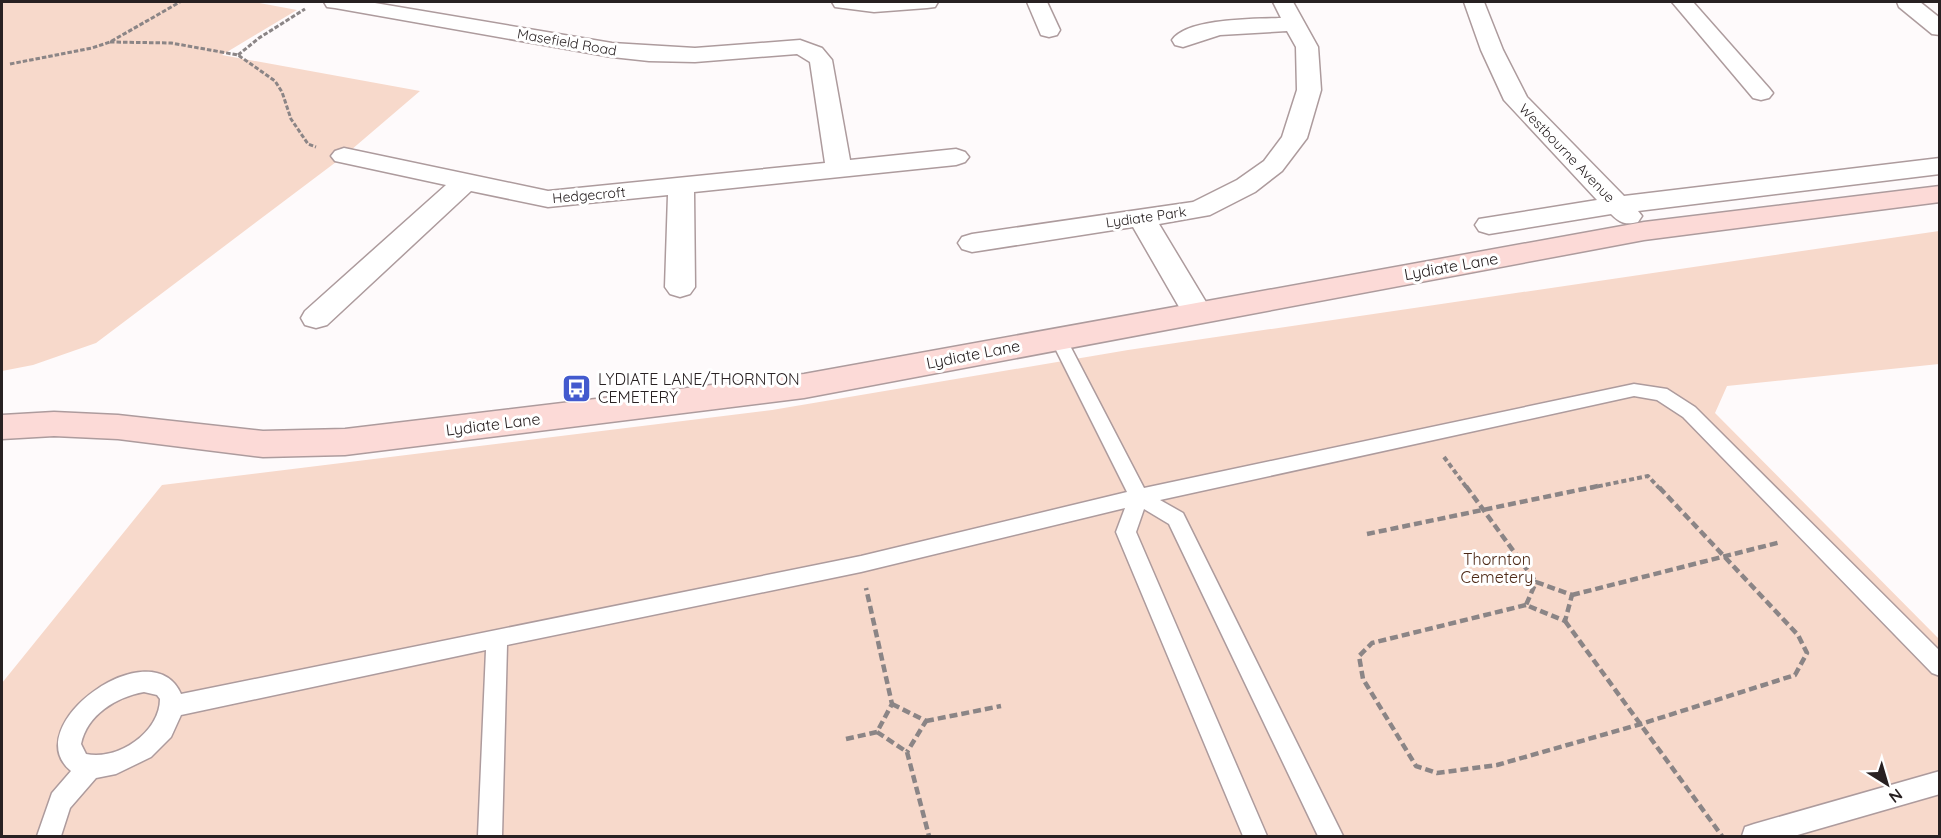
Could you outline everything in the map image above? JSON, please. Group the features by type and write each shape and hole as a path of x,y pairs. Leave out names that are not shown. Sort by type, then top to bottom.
{"main road":[{"name":"Lydiate Lane","path":"2,427 54,424 118,427 263,444 345,442 804,386 1644,231 1940,194"}],"street":[{"name":"Masefield Road","path":"335,2 390,6 612,50 649,54 695,55 800,47 814,53 821,60 839,170"},
{"path":"843,2 873,6 927,2"},
{"path":"1037,2 1049,30"},
{"name":"Lydiate Park","path":"972,243 1200,209 1246,186 1273,166 1294,138 1310,90 1307,47 1283,2"},
{"name":"Westbourne Avenue","path":"1474,2 1492,50 1516,100 1644,231"},
{"path":"1682,2 1761,93"},
{"path":"1907,2 1940,29"},
{"path":"1182,40 1191,34 1208,30 1295,24"},
{"name":"Hedgecroft","path":"344,156 548,199 956,157"},
{"name":"Lydiate Lane","path":"1489,225 1617,205 1940,166"},
{"path":"316,318 464,183"},
{"path":"680,287 681,186"},
{"path":"1141,217 1197,312"}],"lane":[{"path":"1058,338 1139,497 1176,519 1331,837"},
{"path":"171,707 861,564 1139,497 1634,390 1661,394 1689,412 1940,666"},
{"path":"1139,497 1126,532 1255,837"},
{"path":"490,837 497,638"},
{"path":"152,683 164,687 171,696 170,718 150,744 133,756 115,764 91,766 78,762 72,755 69,742 83,714 98,700 127,685 152,683"},
{"path":"49,837 60,801 91,766"},
{"path":"1754,837 1940,782"}],"path":[{"path":"110,42 180,2"},
{"path":"238,55 259,38 305,9"},
{"path":"10,64 110,42 171,43 238,55 275,81 282,92 291,119 308,144 344,156"},
{"path":"1428,434 1536,582 1572,595 1810,535"},
{"path":"1367,534 1648,476 1798,636 1807,653 1795,675 1641,724 1497,765 1437,773 1416,766 1363,679 1359,656 1372,643 1526,605 1565,621 1641,724 1722,837"},
{"path":"861,564 892,704 876,732"},
{"path":"1526,605 1536,582"},
{"path":"1565,621 1572,595"},
{"path":"892,704 926,721 1002,706"},
{"path":"907,752 926,721"},
{"path":"846,739 876,732 907,752 929,837"}],"green space":[{"path":"2,2 254,2 297,10 222,55 420,91 344,156 96,343 33,365 2,371"},
{"name":"Thornton Cemetery","path":"1939,231 1939,364 1727,386 1715,413 1939,639 1939,836 2,836 2,683 162,485 772,410 1128,350"}],"place":[{"name":"LYDIATE LANE/THORNTON CEMETERY","path":"577,388"}]}
